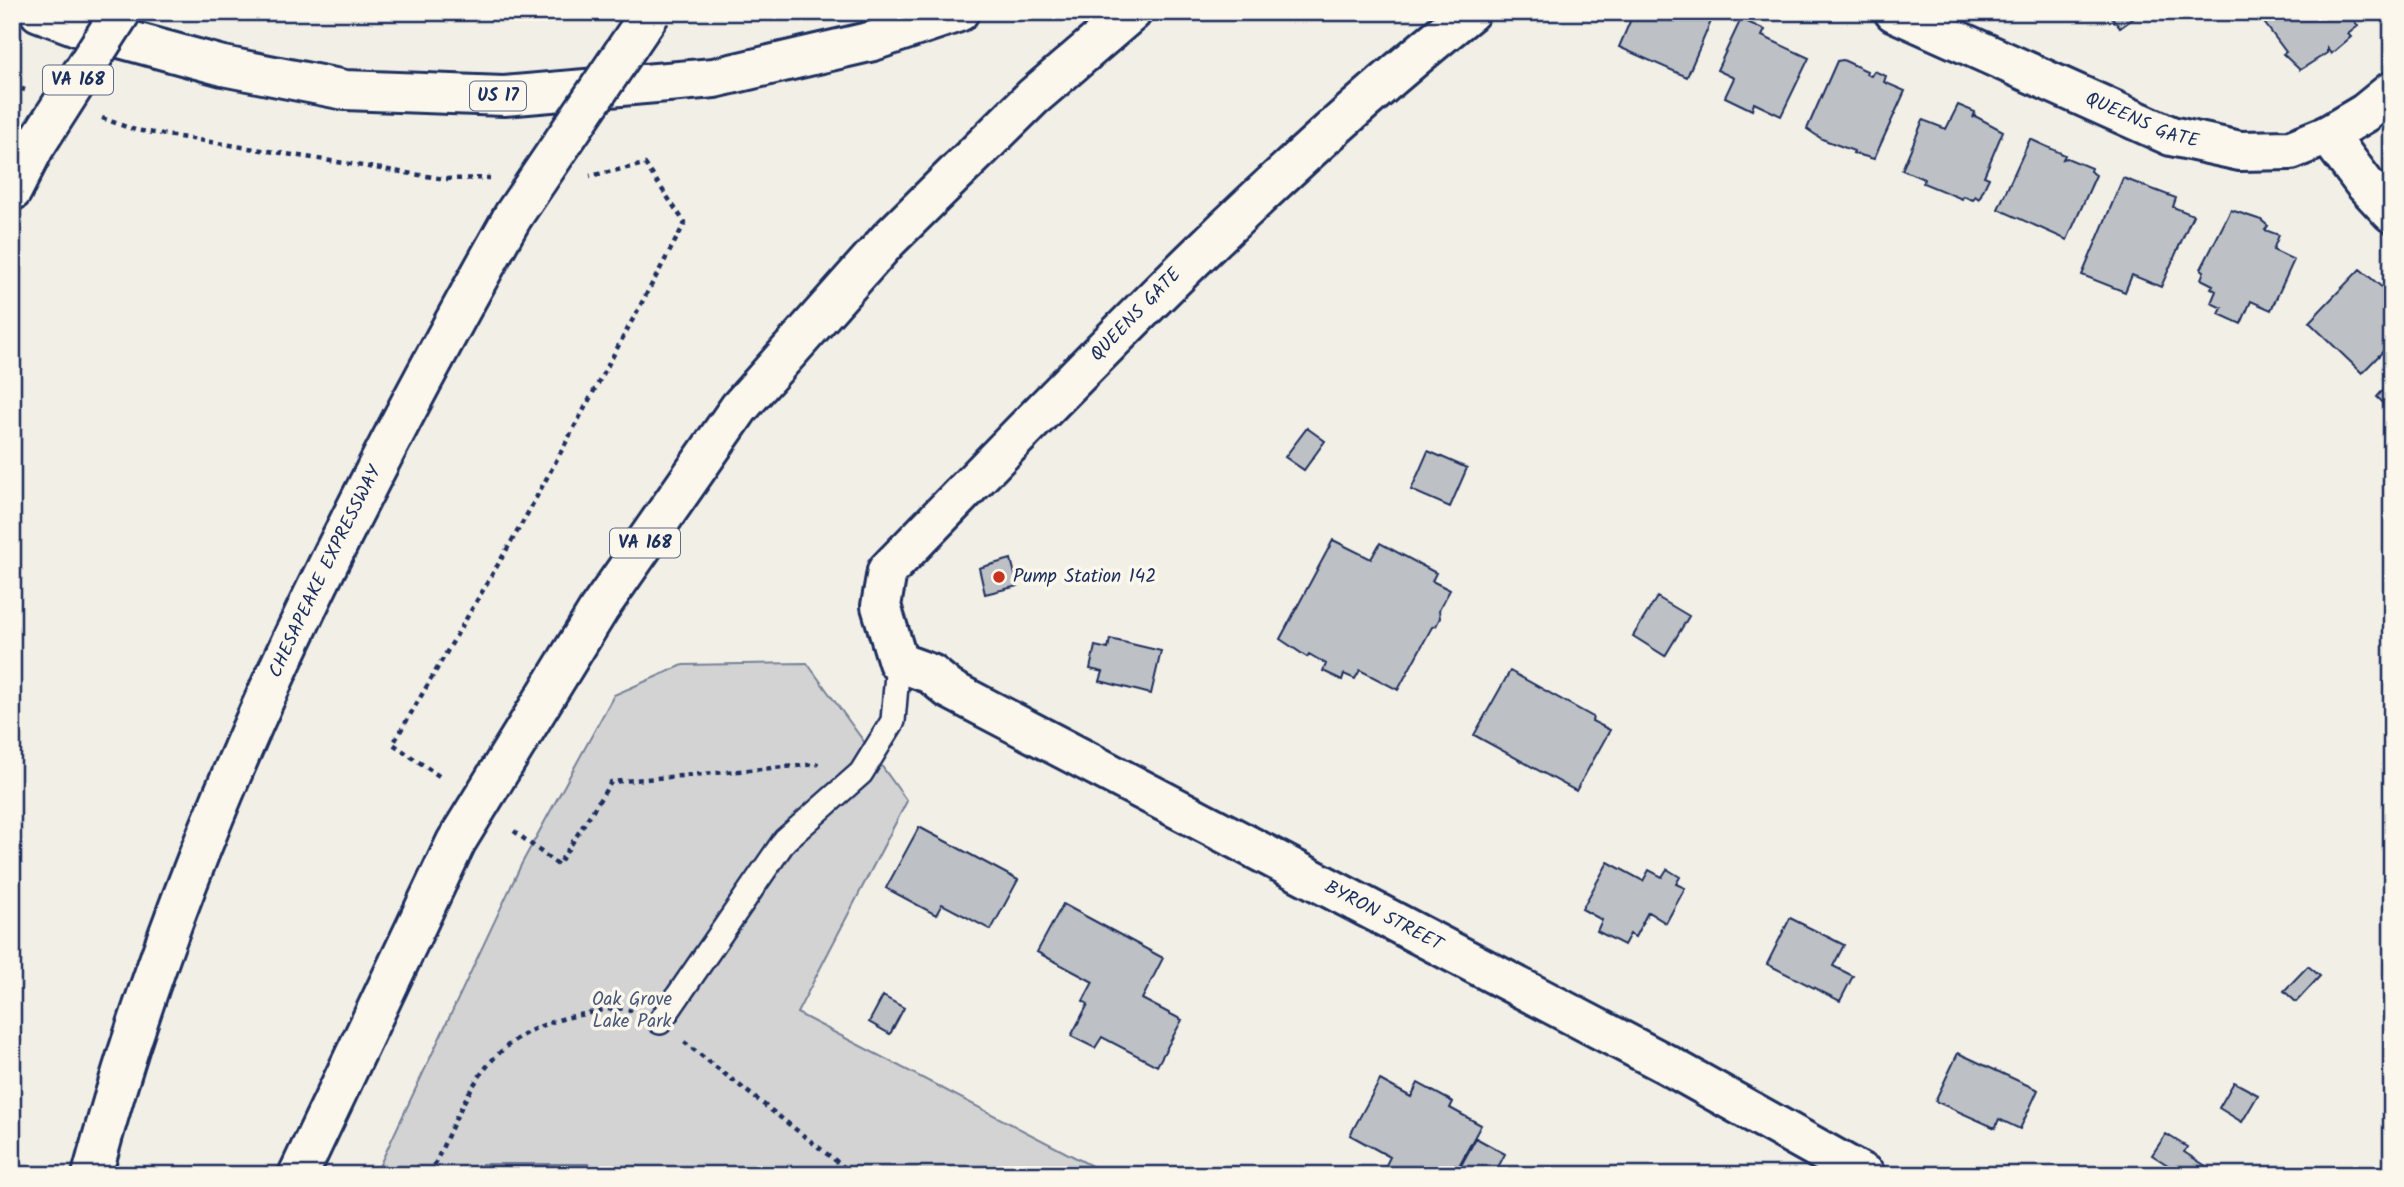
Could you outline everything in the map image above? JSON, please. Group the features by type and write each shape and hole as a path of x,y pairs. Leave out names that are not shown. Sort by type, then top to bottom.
{"main road":[{"name":"US 17","path":"39,12 79,27 222,66 345,90 503,96 714,78 873,41 959,12"},
{"name":"VA 168","path":"12,191 34,148 121,12"},
{"name":"CHESAPEAKE EXPRESSWAY","path":"92,1175 112,1098 158,961 227,789 295,636 372,476 513,216 651,12"},
{"name":"VA 168","path":"298,1175 456,842 599,609 740,408 888,240 1033,97 1132,12"},
{"name":"QUEENS GATE","path":"898,662 881,606 887,572 1185,264 1310,147 1470,12"},
{"name":"QUEENS GATE","path":"1895,12 2171,136 2240,151 2291,150 2328,135 2365,113 2392,91"},
{"path":"2328,135 2364,183 2392,214"},
{"name":"BYRON STREET","path":"898,662 931,674 949,689 1668,1065 1865,1175"}],"lane":[{"path":"660,1023 785,840 861,774 893,721 898,662"}],"path":[{"path":"514,831 558,865 611,782 830,763"},
{"path":"430,1175 474,1080 522,1033 566,1017 622,1008 660,1023 854,1175"}],"green space":[{"name":"Oak Grove Lake Park","path":"807,663 907,801 797,1013 1109,1175 375,1175 522,863 614,695 683,665"}],"shaded area":[{"path":"482,1164 588,1164 613,1175 478,1175"}],"building":[{"path":"1634,12 1715,12 1687,77 1619,47"},
{"path":"2108,12 2142,12 2120,28"},
{"path":"2348,12 2358,26 2348,34 2351,37 2331,54 2327,48 2327,53 2300,70 2283,54 2286,52 2257,13"},
{"path":"1741,19 1765,30 1762,36 1809,58 1781,116 1754,103 1752,110 1725,97 1734,78 1717,70"},
{"path":"1843,60 1867,71 1866,74 1871,76 1874,71 1886,76 1884,82 1905,91 1874,159 1853,153 1854,151 1822,139 1807,129 1837,61"},
{"path":"1958,105 1975,112 1973,118 1975,116 2003,131 1984,176 1989,178 1979,199 1975,196 1973,200 1963,196 1962,199 1923,183 1924,179 1902,170 1923,120 1946,129"},
{"path":"2030,139 2065,155 2063,159 2067,158 2091,168 2090,171 2096,175 2067,240 1998,209"},
{"path":"2123,178 2176,198 2173,207 2193,215 2161,287 2132,275 2125,292 2082,275"},
{"path":"2231,210 2261,220 2268,226 2265,230 2279,235 2273,250 2294,260 2271,310 2251,301 2241,324 2219,314 2222,308 2211,303 2216,291 2211,288 2213,285 2201,279 2204,271 2201,269"},
{"path":"2360,269 2390,294 2387,297 2392,302 2392,342 2362,373 2309,322"},
{"path":"2392,380 2392,411 2377,397"},
{"path":"1307,428 1325,441 1304,470 1285,457"},
{"path":"1428,451 1467,468 1450,507 1411,490"},
{"path":"1333,540 1371,559 1380,543 1436,573 1432,581 1450,590 1439,610 1440,618 1436,626 1432,627 1398,690 1360,670 1355,679 1344,674 1342,680 1323,671 1326,664 1309,654 1307,657 1280,639"},
{"name":"Pump Station 142","path":"1011,559 1018,586 985,594 979,568"},
{"path":"1657,597 1689,616 1665,656 1633,636"},
{"path":"1110,639 1161,651 1151,694 1100,681 1103,672 1090,669 1095,646 1108,649"},
{"path":"1510,671 1593,717 1592,721 1610,730 1576,791 1474,735"},
{"path":"919,827 1018,880 991,930 942,904 936,915 886,888"},
{"path":"1608,862 1643,881 1649,870 1662,877 1667,869 1680,877 1676,884 1685,888 1666,923 1648,912 1635,937 1630,934 1624,945 1597,931 1602,920 1582,909"},
{"path":"1063,904 1163,958 1142,999 1182,1020 1157,1066 1102,1037 1095,1048 1071,1036 1088,1004 1083,1001 1093,982 1037,952"},
{"path":"1790,918 1844,945 1833,966 1853,976 1840,1001 1767,964"},
{"path":"2308,966 2320,976 2296,1002 2284,991"},
{"path":"883,996 904,1008 890,1034 869,1022"},
{"path":"1958,1053 2038,1090 2020,1129 1999,1119 1995,1128 1935,1101"},
{"path":"1380,1080 1411,1097 1418,1083 1453,1102 1450,1108 1481,1125 1454,1175 1381,1175 1390,1157 1350,1135"},
{"path":"2234,1082 2258,1095 2242,1122 2219,1108"},
{"path":"2166,1134 2187,1147 2184,1152 2220,1175 2174,1175 2177,1171 2152,1155"},
{"path":"1476,1138 1505,1154 1494,1175 1466,1175 1458,1171"}],"place":[{"name":"Pump Station 142","path":"999,577"}]}
